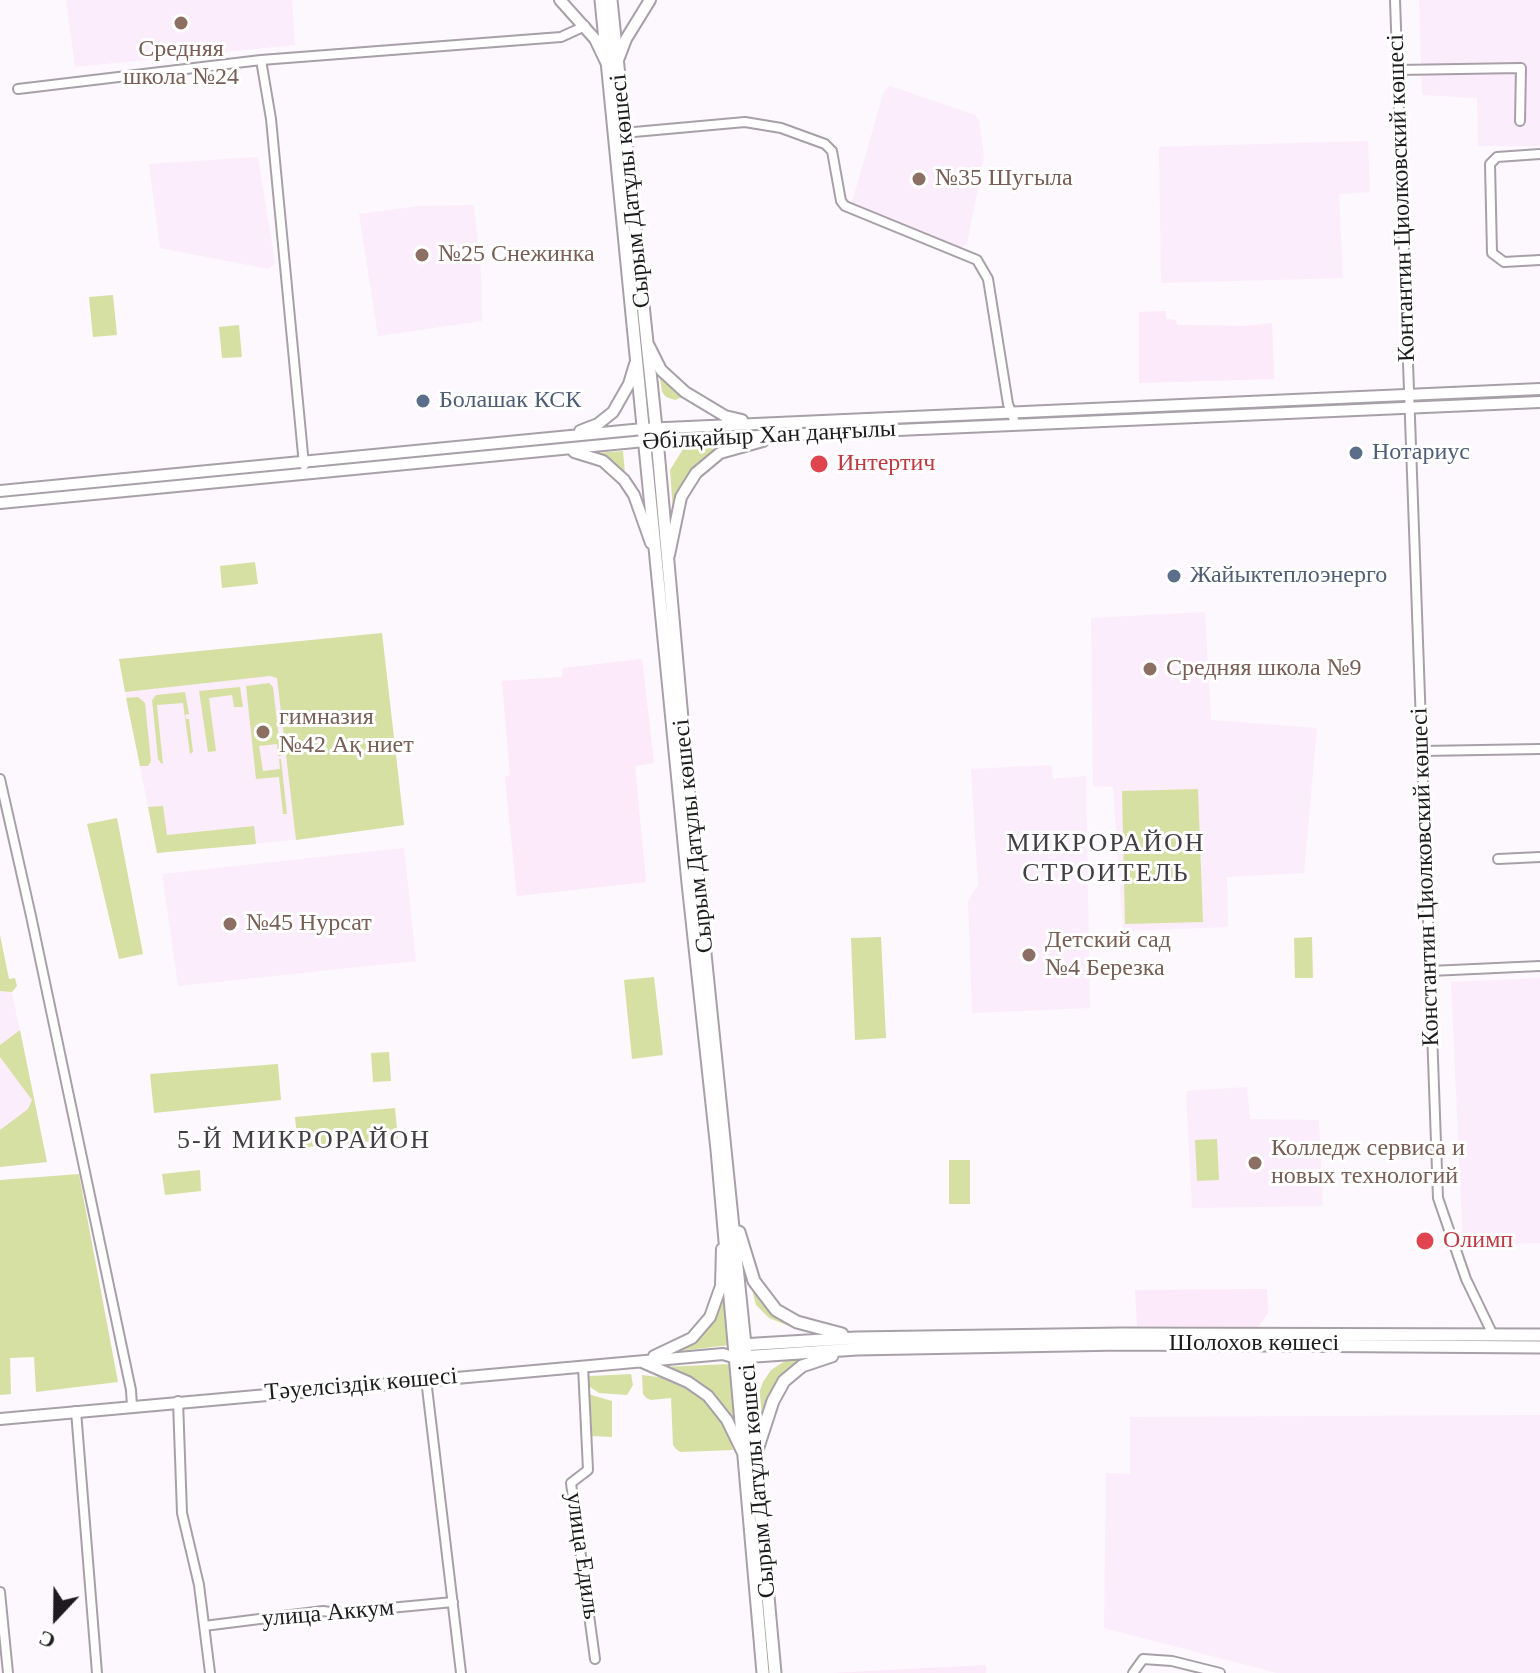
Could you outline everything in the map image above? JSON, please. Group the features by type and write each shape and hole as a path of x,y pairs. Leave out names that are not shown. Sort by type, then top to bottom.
{"highway":[{"name":"Сырым Датұлы көшесі","path":"601,0 612,63 619,133 636,357 650,435"},
{"name":"Сырым Датұлы көшесі","path":"611,0 612,63"},
{"name":"Сырым Датұлы көшесі","path":"619,133 647,342 650,435 689,797 741,1351 763,1673"},
{"path":"727,1208 754,1281 776,1310 797,1322 857,1343"},
{"name":"Шолохов көшесі","path":"857,1343 922,1348 1367,1344 1494,1341 1540,1335"},
{"name":"Шолохов көшесі","path":"857,1343 940,1337 1027,1336 1494,1341 1540,1347"},
{"path":"741,1351 857,1343"},
{"path":"750,1455 784,1381 802,1366 857,1343"},
{"name":"Сырым Датұлы көшесі","path":"750,1455 775,1673"}],"main road":[{"path":"560,0 585,26 612,63 650,0"},
{"path":"647,342 661,370 685,392 725,416 760,423"},
{"path":"555,437 587,429 607,419 624,394 636,357"},
{"name":"Әбілқайыр Хан даңғылы","path":"0,503 556,449 760,423 1540,389"},
{"name":"Әбілқайыр Хан даңғылы","path":"0,491 555,437 796,434 1540,402"},
{"path":"662,562 681,497 696,473 720,453 796,434"},
{"path":"556,449 593,456 624,480 634,495 662,562"},
{"path":"641,1361 692,1338 710,1317 721,1286 727,1208"},
{"name":"Тәуелсіздік көшесі","path":"0,1419 741,1351"},
{"path":"641,1361 688,1382 708,1396 750,1455"}],"street":[{"name":"Контантин Циолковский көшесі","path":"1395,0 1410,408"},
{"path":"18,89 261,60 561,37 585,26"},
{"path":"261,60 271,119 304,473"},
{"path":"1398,70 1521,68 1520,121"},
{"path":"619,133 745,122 781,128 825,144 832,151 841,201 845,206 977,260 988,279 1011,413 1016,425"},
{"path":"1540,154 1497,157 1490,164 1492,253 1504,262 1540,260"},
{"name":"Константин Циолковский көшесі","path":"1410,408 1438,1198 1466,1279 1494,1341"},
{"path":"1422,751 1540,749"},
{"path":"0,779 132,1406"},
{"path":"1498,859 1540,857"},
{"path":"1430,971 1540,966"},
{"name":"улица Едиль","path":"583,1366 588,1470 571,1483 595,1659"},
{"path":"426,1379 461,1673"},
{"path":"178,1401 182,1513 199,1585 210,1673"},
{"path":"76,1411 97,1673"},
{"path":"0,1592 8,1673"},
{"name":"улица Аккум","path":"204,1626 323,1611 337,1613 453,1602"},
{"path":"1133,1673 1143,1659 1172,1661 1220,1673"}],"shaded area":[{"name":"Средняя школа №24","path":"66,0 292,0 295,45 75,67"},
{"path":"1419,0 1540,0 1540,146 1478,146 1477,98 1422,95"},
{"name":"№35 Шугыла","path":"890,86 975,115 979,120 984,157 967,244 961,248 855,207 852,202 884,91"},
{"path":"1368,141 1370,192 1339,194 1343,278 1161,283 1159,147"},
{"path":"258,157 275,263 269,269 160,248 149,164"},
{"name":"№25 Снежинка","path":"474,205 482,321 378,336 359,214 419,206"},
{"path":"1166,311 1166,319 1176,320 1177,325 1247,326 1272,323 1274,379 1139,383 1139,312"},
{"path":"1205,612 1211,720 1317,728 1304,873 1227,877 1228,927 1123,931 1113,787 1093,786 1091,618"},
{"name":"гимназия №42 Ақ ниет","path":"382,633 404,825 294,840 157,853 119,659"},
{"path":"642,659 654,763 635,766 646,882 517,896 505,777 510,775 502,681 562,677 563,668"},
{"path":"1052,765 1053,779 1086,776 1090,1008 972,1013 968,901 978,885 971,769"},
{"path":"404,848 416,961 178,986 162,874"},
{"path":"0,935 47,1162 0,1167"},
{"path":"1540,978 1540,1243 1463,1246 1451,982"},
{"name":"Колледж сервиса и новых технологий","path":"1247,1087 1250,1119 1319,1120 1323,1206 1192,1208 1186,1091"},
{"path":"1267,1289 1268,1313 1258,1327 1137,1326 1135,1290"},
{"path":"1540,1415 1540,1673 1277,1673 1104,1628 1106,1473 1130,1474 1130,1417"},
{"path":"986,1665 986,1673 832,1673"}],"green space":[{"path":"113,295 117,335 93,337 89,297"},
{"path":"239,325 242,357 222,358 219,327"},
{"path":"659,372 682,397 675,400 666,397 662,392"},
{"path":"746,441 719,450 696,467 681,487 673,512 670,470 683,449 693,444"},
{"path":"623,451 625,474 612,461 596,453"},
{"path":"255,562 258,584 222,588 220,566"},
{"path":"382,633 404,825 296,840 277,678 270,676 125,692 119,659"},
{"path":"269,683 273,687 281,756 278,756 277,744 259,746 263,771 280,769 281,759 287,814 283,814 279,777 256,779 246,686"},
{"path":"240,687 243,707 234,707 232,695 209,698 216,751 208,752 199,691"},
{"path":"185,692 189,714 185,715 189,719 193,752 190,754 183,703 157,705 163,764 158,759 152,700 156,695"},
{"path":"138,697 145,703 151,761 148,766 140,766 126,698"},
{"path":"1198,789 1203,922 1125,924 1122,791"},
{"path":"163,806 167,835 254,826 256,844 157,853 148,807"},
{"path":"117,818 143,954 119,959 87,824"},
{"path":"0,935 9,979 15,978 17,986 12,992 0,991"},
{"path":"881,937 886,1038 855,1040 851,938"},
{"path":"1312,937 1313,978 1295,978 1294,938"},
{"path":"654,977 663,1055 632,1059 624,980"},
{"path":"20,1030 47,1162 0,1167 0,1130 28,1109 32,1100 0,1057 0,1045"},
{"path":"389,1052 391,1081 373,1082 371,1053"},
{"path":"278,1064 281,1100 154,1113 150,1074"},
{"path":"395,1108 398,1139 298,1148 295,1117"},
{"path":"1217,1139 1219,1180 1197,1181 1195,1140"},
{"path":"949,1160 970,1160 970,1204 949,1204"},
{"path":"200,1170 201,1191 165,1195 162,1174"},
{"path":"79,1174 118,1382 36,1392 34,1357 10,1358 11,1394 0,1395 0,1180"},
{"path":"749,1278 760,1296 818,1333 796,1329 769,1318 756,1305"},
{"path":"724,1289 730,1345 670,1352 714,1318"},
{"path":"820,1357 801,1363 762,1423 759,1393 771,1370 785,1361"},
{"path":"731,1364 738,1438 730,1417 661,1367"},
{"path":"631,1374 633,1385 627,1395 599,1393 587,1385 590,1376"},
{"path":"642,1375 673,1379 698,1391 724,1421 733,1450 680,1452 676,1449 673,1445 671,1398 646,1398"},
{"path":"588,1394 612,1401 612,1437 591,1436"}],"place":[{"name":"Средняя школа №24","path":"181,23"},
{"name":"№35 Шугыла","path":"919,179"},
{"name":"№25 Снежинка","path":"422,255"},
{"name":"Болашак КСК","path":"423,401"},
{"name":"Нотариус","path":"1356,453"},
{"name":"Интертич","path":"819,464"},
{"name":"Жайыктеплоэнерго","path":"1174,576"},
{"name":"Средняя школа №9","path":"1150,669"},
{"name":"гимназия №42 Ақ ниет","path":"263,732"},
{"name":"№45 Нурсат","path":"230,924"},
{"name":"Детский сад №4 Березка","path":"1029,955"},
{"name":"Колледж сервиса и новых технологий","path":"1255,1163"},
{"name":"Олимп","path":"1425,1241"}],"district":[{"name":"МИКРОРАЙОН СТРОИТЕЛЬ","path":"1106,859"},
{"name":"5-Й МИКРОРАЙОН","path":"304,1141"}]}
